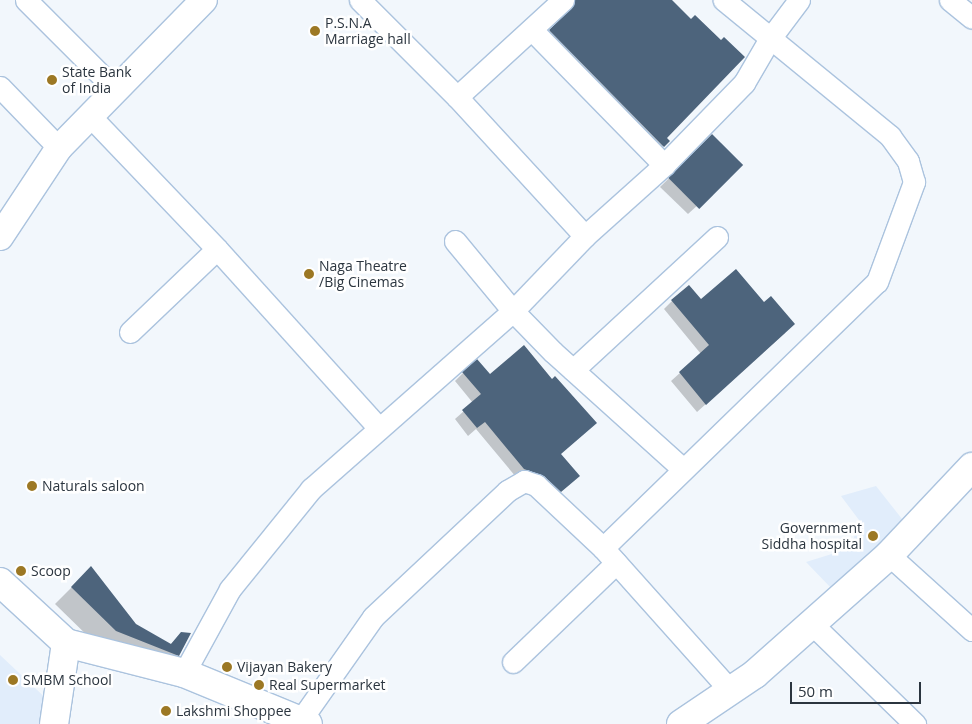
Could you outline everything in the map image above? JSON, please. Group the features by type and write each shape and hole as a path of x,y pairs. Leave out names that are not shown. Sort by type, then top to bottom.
{"main road":[{"path":"681,724 755,674 812,624 888,555 972,467"},
{"path":"0,582 66,643 184,673 304,722"},
{"path":"54,724 66,643"}],"street":[{"path":"26,0 116,90"},
{"path":"1,232 58,148 204,0"},
{"path":"360,0 457,97 584,236"},
{"path":"457,97 532,30 562,0"},
{"path":"513,662 610,556 682,469 877,282 914,182 908,160 890,136 769,40 724,0"},
{"path":"184,673 230,589 311,490 513,311 584,236 664,165 744,83 769,40 799,0"},
{"path":"950,0 972,18"},
{"path":"532,30 664,165"},
{"path":"0,86 58,148"},
{"path":"89,115 217,249 379,428"},
{"path":"573,370 717,237"},
{"path":"455,241 513,311 573,370 682,469"},
{"path":"130,332 217,249"},
{"path":"304,722 373,617 507,491 524,481 536,485 610,556 731,691"},
{"path":"888,555 972,630"},
{"path":"812,624 915,724"}],"shaded area":[{"name":"Government Siddha hospital","path":"876,486 906,524 832,589 806,562 851,548 859,520 841,496"},
{"name":"SMBM School","path":"0,655 53,705 42,724 0,724"}],"building":[{"path":"575,0 672,0 691,19 695,15 721,40 724,37 745,57 667,138 670,141 664,147 549,30 571,9"},
{"path":"712,134 743,165 699,209 668,178"},
{"path":"736,269 764,302 771,296 795,324 706,405 679,372 709,345 671,300 689,285 701,299"},
{"path":"524,345 552,379 555,376 597,423 561,454 580,476 561,492 544,476 524,469 485,422 477,428 462,410 481,394 462,372 477,359 490,374"},
{"path":"91,566 136,624 171,644 181,632 191,633 179,656 116,631 71,587"}],"place":[{"name":"P.S.N.A Marriage hall","path":"315,31"},
{"name":"State Bank of India","path":"52,80"},
{"name":"Naga Theatre /Big Cinemas","path":"309,274"},
{"name":"Naturals saloon","path":"32,486"},
{"name":"Government Siddha hospital","path":"873,536"},
{"name":"Scoop","path":"21,571"},
{"name":"Vijayan Bakery","path":"227,667"},
{"name":"SMBM School","path":"13,680"},
{"name":"Real Supermarket","path":"259,685"},
{"name":"Lakshmi Shoppee","path":"166,711"}]}
